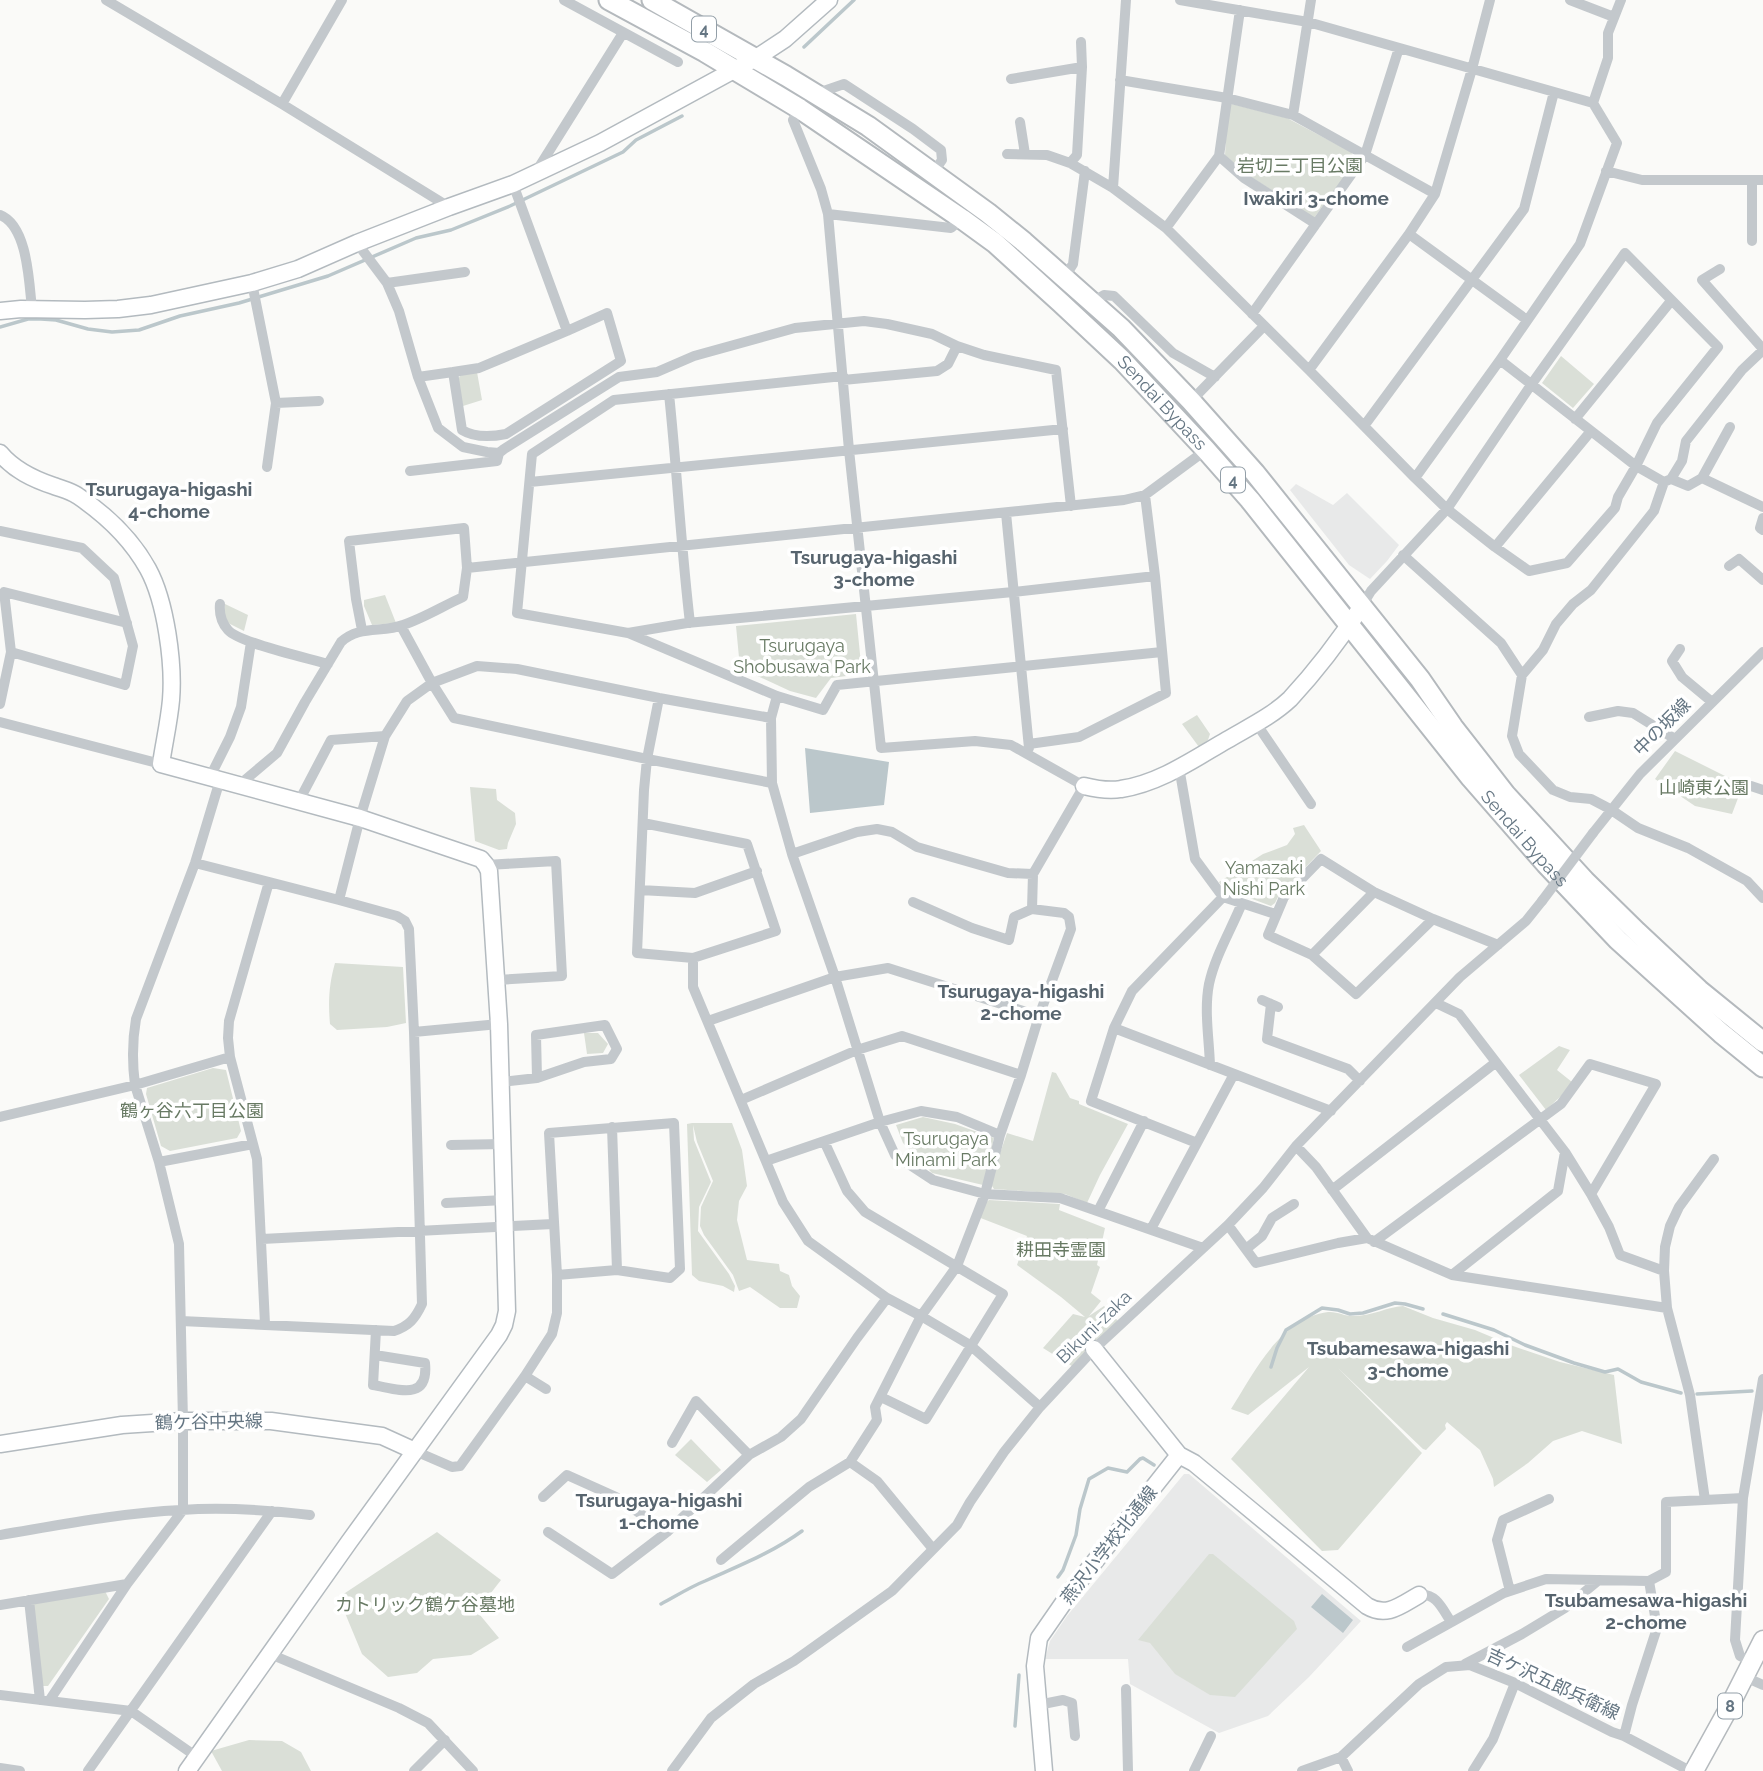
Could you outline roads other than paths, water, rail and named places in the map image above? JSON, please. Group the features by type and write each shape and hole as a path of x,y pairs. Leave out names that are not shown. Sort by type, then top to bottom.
{"highway":[{"name":"Sendai Bypass","path":"609,0 705,52 800,109 995,243 1072,312 1122,360 1258,510 1471,778 1546,864 1618,940 1763,1067"},
{"name":"Sendai Bypass","path":"652,0 756,58 868,126 988,213 1121,328 1255,473 1420,679 1506,795 1585,881 1637,932 1699,990 1763,1042"},
{"path":"1737,1019 1763,1035"},
{"path":"1721,1033 1763,1077"}],"main road":[{"name":"8","path":"1692,1771 1763,1640"}],"street":[{"path":"106,0 449,207"},
{"path":"282,104 342,0"},
{"path":"564,0 678,62"},
{"path":"534,174 600,143 756,58 785,39 829,0"},
{"path":"1113,188 1126,0"},
{"path":"1180,0 1308,22 1593,103 1617,144 1580,244 1415,478"},
{"path":"1293,115 1311,0"},
{"path":"1309,370 1409,234 1435,194 1490,0"},
{"path":"1570,0 1614,17"},
{"path":"1593,103 1608,58 1608,33 1621,0"},
{"path":"1166,228 1219,156 1240,10"},
{"path":"0,311 118,309 254,292 298,269 365,253 449,207 518,196 624,33"},
{"path":"1070,163 1077,155 1081,42"},
{"path":"1252,314 1365,155 1399,48"},
{"path":"1018,81 1082,67"},
{"path":"1120,80 1227,98 1293,115 1435,194"},
{"path":"1364,426 1524,209 1554,92"},
{"path":"800,109 793,120 821,189 828,214 849,450 881,748 975,741 1011,745 1029,749 1084,786 1094,789 1120,789 1150,781 1180,767 1267,717 1289,700 1349,625 1371,592 1447,509 1625,253 1718,347 1657,423 1618,497 1615,508 1567,563 1529,571 1447,509 1166,228 1113,188 1070,163 1047,155 1007,154"},
{"path":"1020,122 1024,154"},
{"path":"1219,156 1244,178 1316,224"},
{"path":"1064,278 1073,264 1085,171"},
{"path":"1606,171 1642,180 1757,180 1752,241"},
{"path":"518,196 567,331"},
{"path":"828,214 951,228 962,219"},
{"path":"0,215 16,230 24,250 32,309"},
{"path":"1409,234 1527,320"},
{"path":"365,253 387,283 399,311 418,377 438,428 463,447 499,453"},
{"path":"387,283 442,269 465,272"},
{"path":"1720,269 1702,280 1763,349 1742,370 1686,441 1682,461 1667,480 1654,511 1591,590 1573,604 1556,624 1543,650 1522,675 1512,736 1519,754 1553,790 1570,797 1591,799 1611,809 1637,828 1688,848 1747,881 1763,898"},
{"path":"254,292 276,403 267,467"},
{"path":"1092,302 1104,295 1114,296 1173,353 1215,377"},
{"path":"1575,419 1671,301"},
{"path":"418,377 480,368 607,313 621,361 506,434 494,437 470,435 463,430 453,372"},
{"path":"410,471 496,461 499,453 619,377 657,372 704,353 795,328 864,321 932,334 984,355 1056,370 1071,506"},
{"path":"1191,401 1264,326"},
{"path":"957,346 948,364 937,370 614,400 533,454 517,613 628,633 777,696 823,710 837,685 1162,652"},
{"path":"1500,360 1636,466 1667,480 1688,486 1702,478 1730,426"},
{"path":"669,394 690,623"},
{"path":"276,403 319,401"},
{"path":"530,482 1063,429"},
{"path":"1495,547 1591,431"},
{"path":"467,568 1124,500 1145,495 1206,450"},
{"path":"2,460 39,481 75,494 100,512 149,570 159,599 172,666 171,700 161,764"},
{"path":"1702,478 1763,507"},
{"path":"1029,749 1079,737 1166,693 1145,495"},
{"path":"1006,513 1029,749"},
{"path":"1763,518 1760,528 1763,530"},
{"path":"239,785 276,753 341,642 348,636 362,630 401,626 463,597 467,568 464,528 349,541 362,630"},
{"path":"0,531 82,548 114,578 133,646 125,685 10,652"},
{"path":"1403,555 1501,643 1522,675"},
{"path":"1729,566 1739,559 1763,580"},
{"path":"628,633 690,623 1155,576"},
{"path":"0,704 10,652 4,592 127,622"},
{"path":"220,604 219,615 229,631 251,642 328,664"},
{"path":"401,626 454,718 772,783"},
{"path":"44,1700 183,1510 179,1244 159,1162 135,1085 132,1062 133,1033 195,863 215,778 241,707 251,642"},
{"path":"1680,649 1672,661 1682,677 1712,702"},
{"name":"中の坂線","path":"1542,901 1640,774 1763,652"},
{"path":"339,900 385,736 407,701 432,683 477,666 517,669 771,718"},
{"path":"777,696 771,718 772,783 792,854 835,977 880,1122 895,1155 933,1180 985,1194 1060,1198 1203,1248"},
{"path":"643,823 747,844 776,931 693,958 637,953 643,823 647,759 659,698"},
{"path":"1589,717 1626,710 1675,739"},
{"path":"0,722 360,818 481,859 489,871 501,1082 507,1311 504,1325 187,1771"},
{"path":"1256,723 1311,804"},
{"path":"299,801 331,740 385,736"},
{"path":"1180,767 1195,859 1223,897 1275,914"},
{"path":"1032,909 1033,874 1084,786"},
{"path":"1751,786 1763,790"},
{"path":"792,854 857,832 877,829 892,832 917,847 1008,873 1033,874"},
{"path":"1433,919 1356,994 1312,955 1268,935 1284,897 1321,859 1374,892 1498,945"},
{"path":"486,865 556,861 562,976 496,980"},
{"path":"181,1321 394,1331 407,1326 416,1317 422,1304 414,1032 409,929 405,921 397,916 195,863"},
{"path":"640,890 695,893 757,872"},
{"path":"265,1324 257,1159 230,1057 228,1038 229,1021 269,882"},
{"path":"1312,955 1374,892"},
{"path":"1197,1143 1091,1101 1114,1028 1132,991 1223,897"},
{"name":"Bikuni-zaka","path":"672,1771 711,1718 754,1684 794,1661 892,1591 957,1525 1004,1452 1040,1407 1094,1349 1228,1225 1263,1188 1296,1146 1460,978 1526,921 1542,901"},
{"path":"721,1560 809,1487 850,1462 877,1420 875,1407 921,1316 957,1266 985,1194 1000,1135 1071,929 1069,917 1064,914 1032,909 1014,917 1009,940 972,928 913,902"},
{"path":"1210,1065 1207,1004 1209,984 1242,903"},
{"path":"693,958 693,987 783,1202 808,1241 887,1298 970,1345 1040,1407"},
{"path":"708,1021 835,977 888,968 1039,1016"},
{"path":"1436,1003 1459,1014 1564,1152 1609,1227 1620,1255 1664,1271"},
{"path":"1270,1004 1267,1039 1348,1069 1360,1080"},
{"path":"414,1032 499,1024"},
{"path":"501,1082 537,1078 584,1062 611,1059 617,1049 605,1025 537,1035 537,1078"},
{"path":"1114,1028 1331,1111"},
{"path":"741,1100 858,1049 902,1036 1021,1075"},
{"path":"0,1117 135,1085 230,1057"},
{"path":"1332,1190 1495,1063"},
{"path":"1370,1240 1561,1104 1590,1064 1656,1084 1591,1194"},
{"path":"1152,1229 1234,1074"},
{"path":"766,1161 880,1122 921,1111 957,1117 1000,1135"},
{"path":"1098,1211 1144,1121"},
{"path":"415,1451 452,1467 460,1466 552,1334 557,1313 557,1275 549,1133 674,1123 680,1269 670,1278 617,1270 557,1275"},
{"path":"612,1127 617,1270"},
{"path":"824,1141 847,1191 865,1212 1003,1294 926,1419 881,1397"},
{"path":"455,1142 503,1144"},
{"path":"159,1162 253,1144"},
{"path":"1296,1146 1316,1167 1370,1240"},
{"path":"1452,1275 1558,1191 1564,1152"},
{"path":"1705,1500 1690,1395 1667,1308 1664,1271 1665,1247 1670,1226 1679,1207 1714,1159"},
{"path":"446,1203 459,1196 504,1200"},
{"path":"1245,1249 1262,1236 1272,1218 1294,1204"},
{"path":"261,1239 553,1224"},
{"path":"1228,1225 1256,1263 1338,1243 1370,1240 1452,1275 1667,1308"},
{"path":"548,1532 612,1574 667,1532 749,1455 781,1437 801,1419 887,1298"},
{"path":"374,1355 425,1363 426,1377 421,1386 410,1391 373,1385 374,1355 376,1330"},
{"path":"1094,1349 1180,1455 1194,1463 1367,1606 1376,1611 1387,1611 1426,1594 1433,1596 1451,1622"},
{"path":"525,1376 546,1390"},
{"path":"1763,1379 1743,1499 1735,1640 1740,1656 1763,1685"},
{"path":"672,1443 696,1401 749,1455"},
{"name":"鶴ケ谷中央線","path":"0,1444 122,1425 183,1421 271,1421 382,1436 415,1451"},
{"name":"燕沢小学校北通線","path":"1044,1771 1035,1666 1038,1638 1073,1589 1180,1455"},
{"path":"1750,1461 1763,1464"},
{"path":"850,1462 877,1481 933,1549"},
{"path":"543,1497 567,1475 616,1497 667,1532"},
{"path":"1510,1591 1497,1540 1503,1520 1549,1499"},
{"path":"1407,1647 1510,1591 1546,1579 1649,1581 1666,1572 1666,1502 1743,1499"},
{"path":"0,1535 127,1515 183,1510 272,1511 310,1515"},
{"path":"88,1771 272,1511"},
{"path":"1463,1666 1565,1608 1599,1580"},
{"path":"1624,1736 1657,1628 1649,1581"},
{"path":"0,1605 127,1584"},
{"path":"29,1601 44,1700"},
{"path":"270,1654 399,1708 428,1723 473,1771"},
{"name":"吉ケ沢五郎兵衛線","path":"1302,1771 1341,1757 1419,1684 1446,1667 1471,1665 1515,1683 1692,1771"},
{"path":"1473,1771 1493,1740 1515,1683"},
{"path":"1126,1689 1128,1771"},
{"path":"0,1695 131,1712 197,1757"},
{"path":"1038,1705 1063,1700 1072,1703 1075,1736"},
{"path":"1194,1771 1211,1736"},
{"path":"414,1771 445,1740"},
{"path":"1341,1757 1349,1771"},
{"path":"0,1768 20,1771"}],"waterway":[{"path":"804,47 854,0"},
{"path":"0,327 28,319 41,319 112,332 139,330 180,316 239,303 328,276 416,238 451,230 510,206 623,152 636,140 682,116"},
{"path":"1271,1367 1286,1330 1322,1308 1350,1314 1363,1313 1395,1303 1423,1309"},
{"path":"1443,1314 1494,1330 1574,1363 1605,1372 1618,1369 1641,1382 1681,1393"},
{"path":"1697,1394 1752,1391"},
{"path":"1058,1577 1076,1535 1089,1479 1108,1468 1127,1472 1143,1458 1154,1465"},
{"path":"661,1604 767,1553 802,1531"},
{"path":"1015,1726 1019,1675"}],"district":[{"name":"Iwakiri 3-chome","path":"1316,198"},
{"name":"Tsurugaya-higashi 4-chome","path":"169,500"},
{"name":"Tsurugaya-higashi 3-chome","path":"874,568"},
{"name":"Tsurugaya-higashi 2-chome","path":"1021,1002"},
{"name":"Tsubamesawa-higashi 3-chome","path":"1408,1359"},
{"name":"Tsurugaya-higashi 1-chome","path":"659,1511"},
{"name":"Tsubamesawa-higashi 2-chome","path":"1646,1611"}],"park label":[{"name":"岩切三丁目公園","path":"1300,166"},
{"name":"Tsurugaya Shobusawa Park","path":"802,656"},
{"name":"山崎東公園","path":"1704,788"},
{"name":"Yamazaki Nishi Park","path":"1264,878"},
{"name":"鶴ヶ谷六丁目公園","path":"192,1111"},
{"name":"Tsurugaya Minami Park","path":"946,1149"},
{"name":"耕田寺霊園","path":"1061,1250"},
{"name":"カトリック鶴ケ谷墓地","path":"425,1605"}]}
